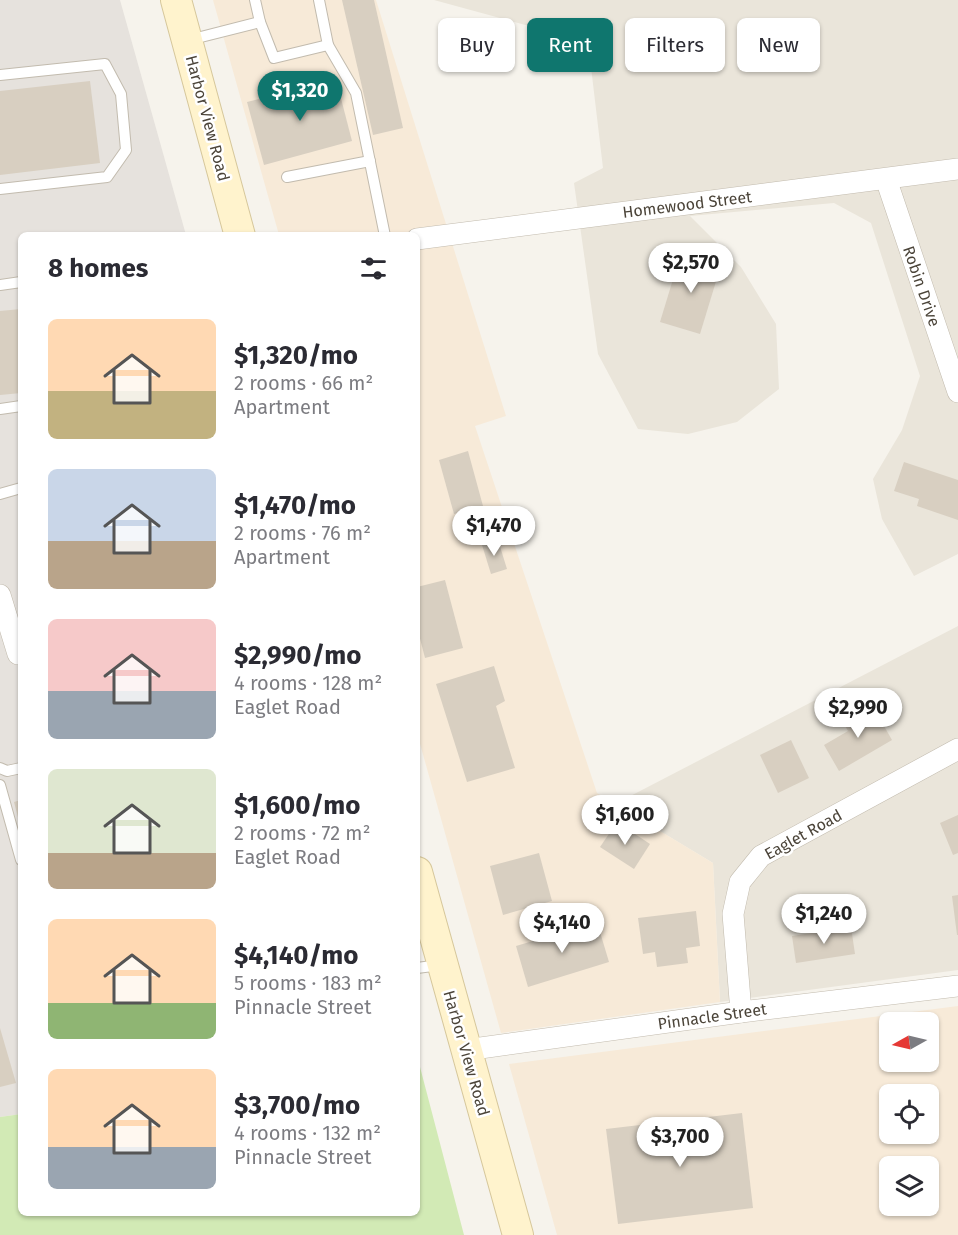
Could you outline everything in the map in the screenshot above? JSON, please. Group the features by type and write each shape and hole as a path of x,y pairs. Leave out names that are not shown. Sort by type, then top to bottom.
{"main road":[{"name":"Harbor View Road","path":"176,0 239,232"},
{"name":"Harbor View Road","path":"420,894 430,966 466,1050 518,1235"}],"street":[{"name":"Homewood Street","path":"420,239 958,170"},
{"name":"Robin Drive","path":"886,179 958,392"},
{"path":"9,606 13,655"},
{"name":"Eaglet Road","path":"741,1012 733,914 740,882 761,856 958,749"},
{"name":"Pinnacle Street","path":"466,1050 741,1012 958,986"}],"lane":[{"path":"255,0 260,22 274,58 328,45"},
{"path":"319,0 328,45 356,93 384,232"},
{"path":"187,41 260,22"},
{"path":"0,75 105,64 120,94 126,150 107,177 0,189"},
{"path":"287,177 370,161"},
{"path":"0,285 18,282"},
{"path":"0,410 18,407"},
{"path":"0,494 18,489"},
{"path":"0,768 7,771 18,769"},
{"path":"0,785 18,849"}],"shaded area":[{"path":"0,0 120,0 185,232 18,232 18,1114 0,1117"},
{"path":"213,0 376,0 506,416 475,426 597,793 713,863 720,1002 501,1033 420,744 420,232 278,232"},
{"path":"434,0 958,0 958,554 914,576 882,519 873,479 902,430 920,376 871,223 834,203 690,216 741,267 776,324 779,389 737,422 688,434 638,429 598,354 574,183 603,168 592,72 613,72 613,18 527,18 527,25 515,22 515,18 500,18"},
{"path":"958,626 958,970 720,1002 713,863 615,804"},
{"path":"958,1006 958,1235 557,1235 509,1064 879,1016 879,1072 939,1072 939,1012 912,1012"}],"green space":[{"path":"420,1067 464,1235 0,1235 0,1117 18,1114 18,1216 420,1216"}],"building":[{"path":"342,0 374,0 403,128 373,135"},
{"path":"336,79 352,141 264,165 247,102"},
{"path":"90,81 100,163 0,175 0,91"},
{"path":"681,253 721,265 700,334 660,322"},
{"path":"18,309 18,393 0,395 0,311"},
{"path":"468,451 483,506 454,514 439,460"},
{"path":"904,462 958,480 958,520 917,506 919,499 894,491"},
{"path":"486,512 490,527 462,534 458,519"},
{"path":"498,540 507,569 491,574 482,545"},
{"path":"445,580 463,648 425,658 420,639 420,586"},
{"path":"494,666 505,701 496,706 515,768 467,782 436,684"},
{"path":"872,705 892,740 839,771 824,745 848,731 843,722"},
{"path":"791,740 809,778 778,793 760,755"},
{"path":"18,801 18,817 14,802"},
{"path":"958,815 958,853 953,855 940,823"},
{"path":"617,822 650,844 634,869 600,847"},
{"path":"539,853 552,901 503,915 490,866"},
{"path":"958,895 958,935 957,935 952,896"},
{"path":"696,911 700,946 686,948 688,963 657,967 655,952 643,954 638,918"},
{"path":"597,922 609,962 528,987 516,946"},
{"path":"851,927 855,954 796,963 792,936"},
{"path":"0,1028 16,1083 0,1087"},
{"path":"742,1113 753,1208 618,1224 606,1129"}]}
